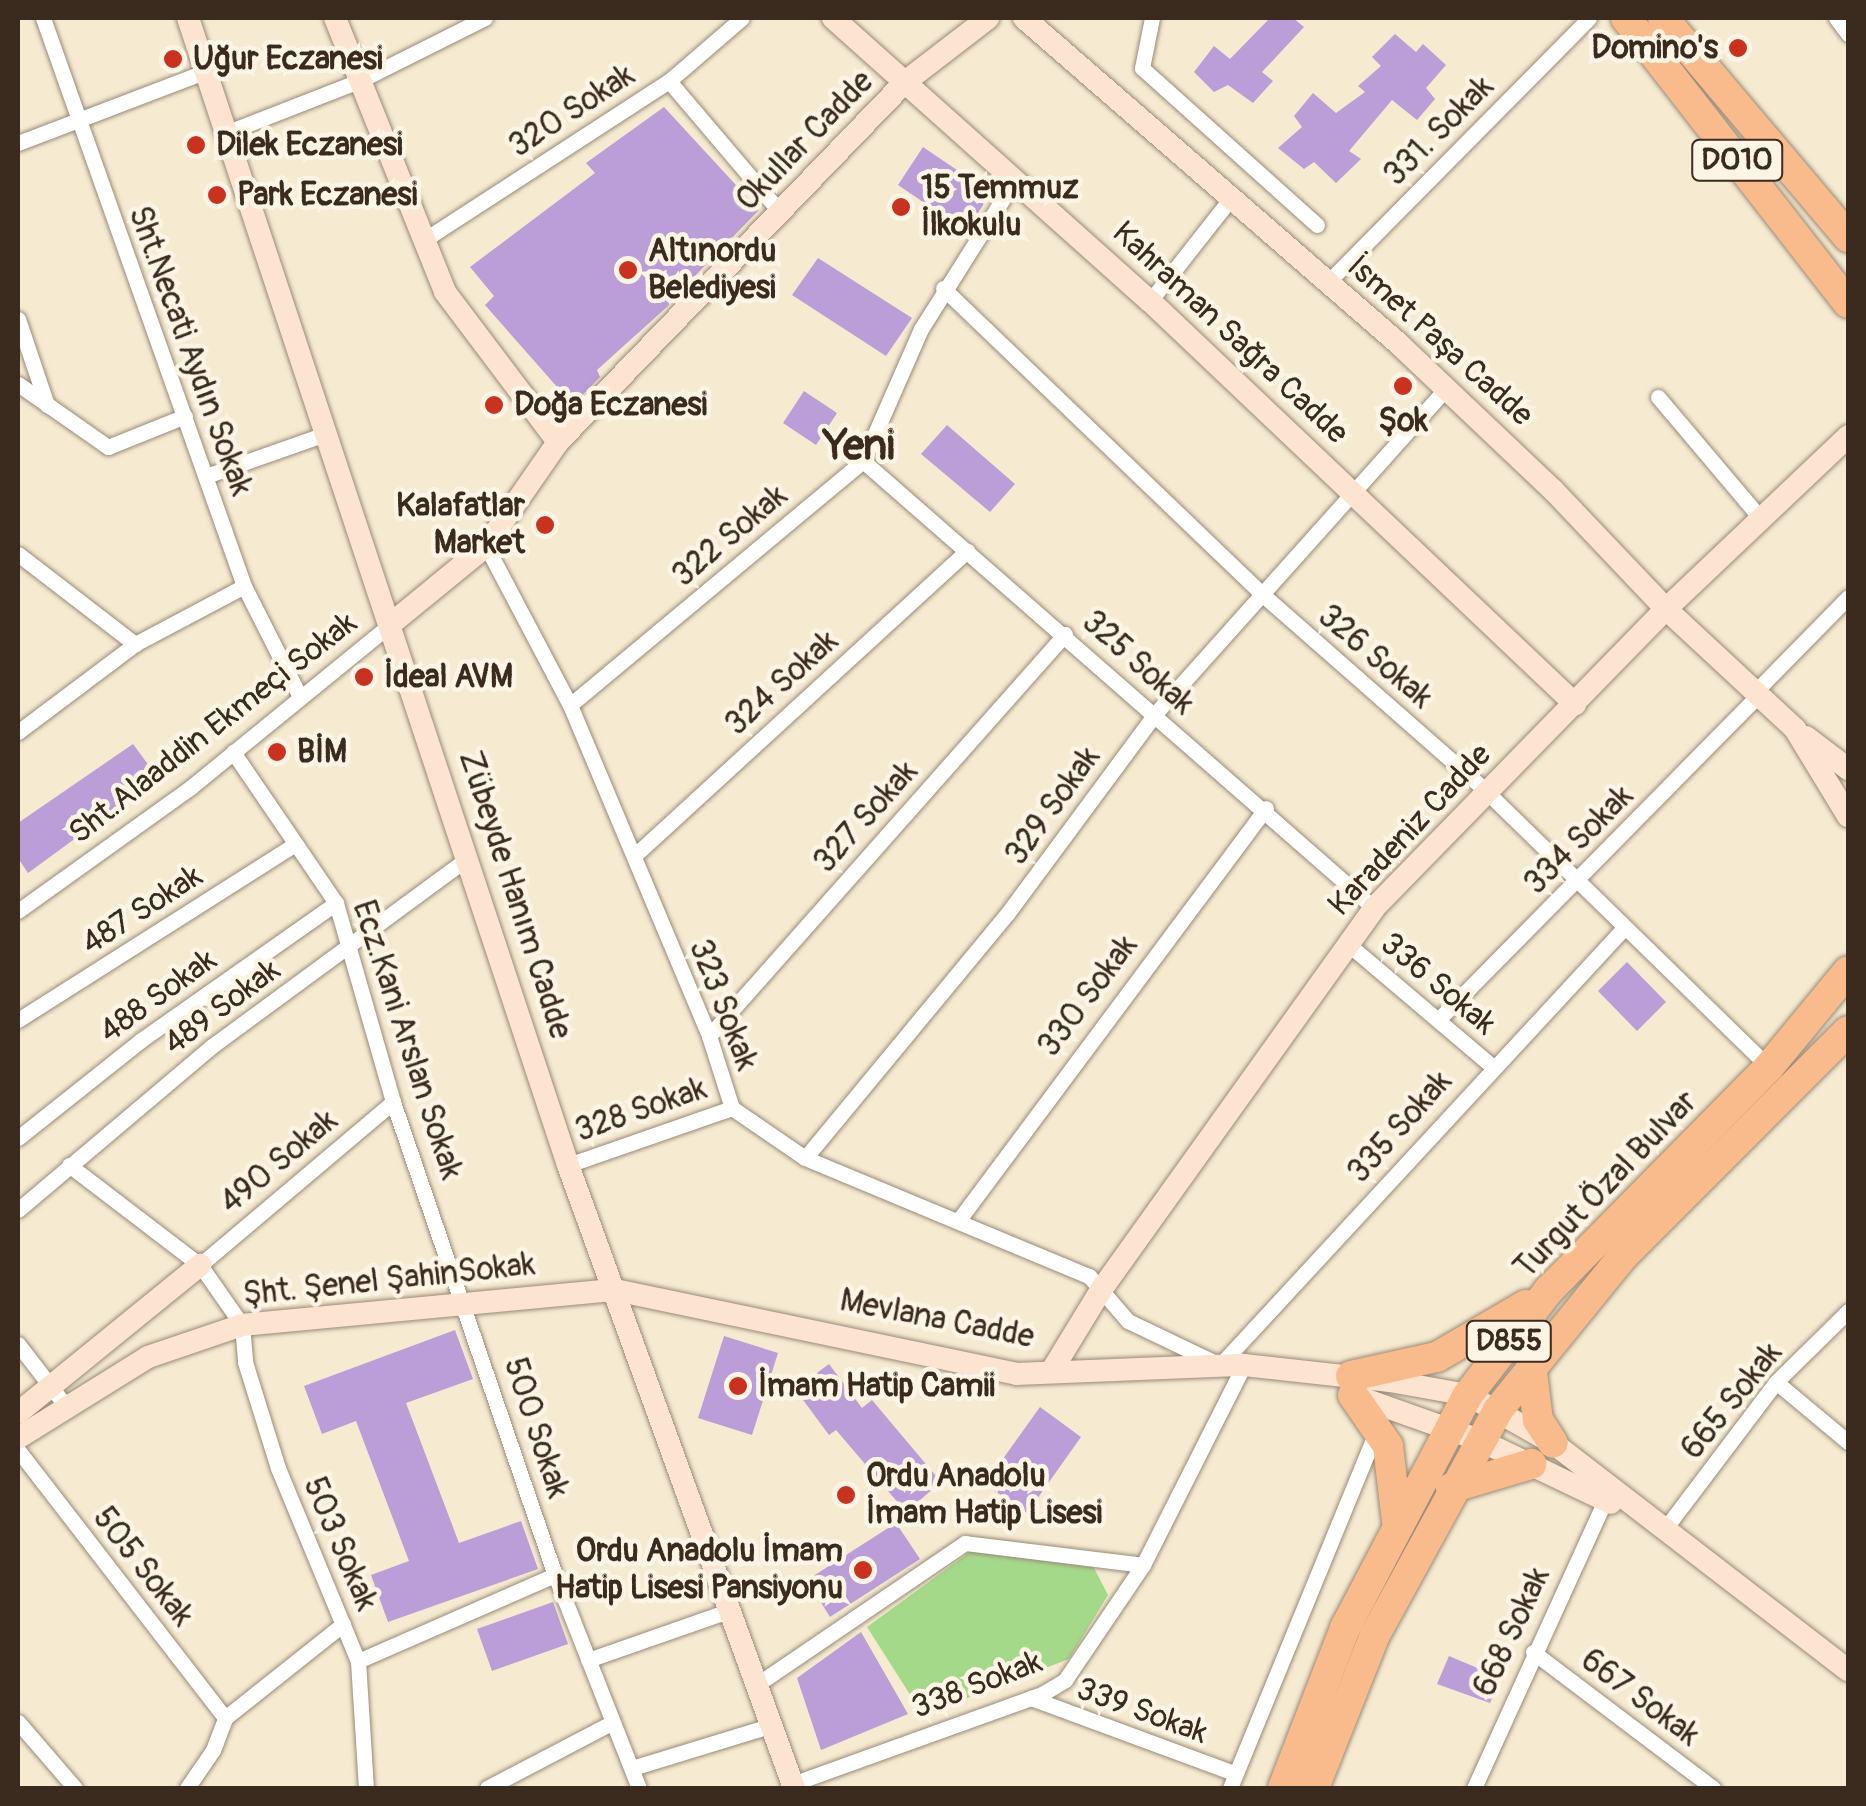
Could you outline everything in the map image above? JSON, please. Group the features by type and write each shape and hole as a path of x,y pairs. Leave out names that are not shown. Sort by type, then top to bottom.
{"highway":[{"name":"D010","path":"1626,18 1848,303"},
{"name":"D010","path":"1663,18 1848,237"},
{"name":"Turgut Özal Bulvar","path":"1283,1788 1346,1628 1398,1520 1468,1395 1550,1290 1768,1068 1848,971"},
{"name":"Turgut Özal Bulvar","path":"1314,1788 1375,1635 1498,1410 1531,1364 1625,1254 1848,1031"},
{"path":"1398,1520 1388,1446 1352,1386 1437,1357 1550,1290"},
{"path":"1452,1488 1542,1454 1531,1364"}],"street":[{"name":"Sht.Necati Aydın Sokak","path":"44,18 77,122 244,586 300,697"},
{"name":"Zübeyde Hanım Cadde","path":"188,18 392,623 568,1165 759,1683 793,1786"},
{"path":"335,18 446,292 556,439"},
{"path":"228,132 359,81 486,18"},
{"name":"320 Sokak","path":"424,240 668,81 742,18"},
{"name":"Kahraman Sağra Cadde","path":"833,18 1150,301 1575,704"},
{"name":"Okullar Cadde","path":"392,623 486,546 556,439 901,79 988,18"},
{"name":"İsmet Paşa Cadde","path":"1024,18 1446,388 1666,610 1756,695 1848,769"},
{"path":"1152,18 1142,68 1318,225"},
{"name":"331. Sokak","path":"1328,282 1589,18"},
{"path":"1836,18 1848,34"},
{"path":"18,144 207,72"},
{"path":"668,81 779,210"},
{"name":"322 Sokak","path":"570,705 863,461 943,288 1015,180"},
{"path":"1150,301 1231,198"},
{"name":"326 Sokak","path":"943,288 1263,596 1488,792 1768,1068"},
{"path":"18,319 47,405"},
{"path":"18,384 108,447 185,416"},
{"name":"329 Sokak","path":"805,1158 1007,914 1154,716 1446,388"},
{"path":"1658,397 1761,519"},
{"path":"206,476 326,434"},
{"name":"Karadeniz Cadde","path":"1051,1372 1101,1290 1374,908 1666,610 1848,436"},
{"name":"325 Sokak","path":"863,461 1065,634 1154,716 1266,808 1374,908"},
{"name":"323 Sokak","path":"486,546 570,705 709,1036 732,1108 805,1158 1089,1276 1128,1321 1220,1365"},
{"name":"324 Sokak","path":"634,856 967,550"},
{"path":"18,554 135,644"},
{"path":"18,732 135,644 244,586"},
{"name":"334 Sokak","path":"1438,1019 1577,881 1848,597"},
{"name":"Sht.Alaaddin Ekmeçi Sokak","path":"18,910 233,752 392,623"},
{"name":"327 Sokak","path":"709,1036 1065,634"},
{"name":"İsmet Paşa Cadde","path":"1795,729 1848,816"},
{"name":"Ecz.Kani Arslan Sokak","path":"233,752 336,903 393,1102 468,1308"},
{"name":"330 Sokak","path":"958,1221 1266,808"},
{"name":"487 Sokak","path":"18,1020 295,844"},
{"name":"489 Sokak","path":"18,1210 212,1046 468,858"},
{"name":"488 Sokak","path":"18,1138 141,1040 336,903"},
{"name":"335 Sokak","path":"1220,1365 1492,1066 1624,928"},
{"name":"336 Sokak","path":"1348,944 1492,1066"},
{"name":"490 Sokak","path":"200,1265 393,1102"},
{"name":"328 Sokak","path":"568,1165 732,1108"},
{"path":"69,1165 200,1265 242,1325"},
{"name":"Şht. Şenel ŞahinSokak","path":"18,1414 52,1391 200,1265"},
{"name":"Mevlana Cadde","path":"615,1290 1016,1374 1244,1364 1352,1386 1468,1395 1498,1410 1542,1454"},
{"name":"Şht. Şenel ŞahinSokak","path":"18,1438 148,1357 242,1325 468,1308 615,1290"},
{"name":"500 Sokak","path":"468,1308 554,1575 640,1788"},
{"name":"665 Sokak","path":"1664,1530 1776,1382 1848,1310"},
{"name":"503 Sokak","path":"242,1325 245,1362 278,1468 358,1661 366,1788"},
{"path":"18,1344 68,1409"},
{"name":"338 Sokak","path":"793,1786 1031,1698 1064,1680 1143,1565 1244,1364"},
{"path":"1776,1382 1848,1442"},
{"name":"Mevlana Cadde","path":"1352,1386 1448,1429 1542,1454"},
{"path":"1232,1781 1378,1424"},
{"name":"505 Sokak","path":"18,1450 224,1718"},
{"path":"1542,1454 1604,1500 1642,1516"},
{"path":"1542,1454 1664,1530 1848,1670"},
{"name":"668 Sokak","path":"1474,1788 1604,1500"},
{"path":"759,1683 965,1544 1143,1565"},
{"path":"358,1661 554,1575"},
{"path":"588,1660 731,1610"},
{"path":"187,1788 213,1750 224,1718 344,1624"},
{"name":"667 Sokak","path":"1534,1652 1713,1788"},
{"name":"339 Sokak","path":"1031,1698 1232,1781"},
{"path":"18,1722 75,1788"},
{"path":"487,1788 613,1722"},
{"path":"632,1768 773,1725"}],"green space":[{"path":"974,1549 1093,1566 1108,1595 1069,1659 923,1715 867,1627"}],"building":[{"path":"1270,18 1293,18 1304,27 1262,72 1273,81 1253,103 1228,85 1214,92 1194,72 1214,46 1230,59"},
{"path":"1395,34 1416,52 1423,44 1446,65 1426,88 1435,99 1417,120 1392,100 1349,151 1361,159 1336,183 1314,162 1304,169 1278,148 1302,127 1294,116 1313,93 1336,113 1365,92 1358,86 1381,66 1372,57"},
{"path":"664,107 759,210 692,279 687,273 668,306 597,370 600,377 573,405 485,305 494,296 470,267 595,173 586,163"},
{"path":"923,147 991,193 966,231 898,185"},
{"path":"818,258 912,318 886,356 792,295"},
{"path":"804,391 837,413 816,445 783,423"},
{"path":"947,425 1015,484 990,512 921,454"},
{"path":"133,744 158,778 28,873 18,858 18,823"},
{"path":"1627,962 1666,1002 1637,1031 1598,991"},
{"path":"455,1330 473,1379 406,1403 459,1543 521,1521 538,1569 388,1622 371,1575 409,1561 356,1421 322,1434 304,1386"},
{"name":"İmam Hatip Camii","path":"724,1336 778,1353 752,1435 698,1418"},
{"path":"829,1364 862,1408 872,1400 941,1482 906,1512 836,1430 829,1435 795,1389"},
{"path":"1040,1407 1081,1437 1027,1513 985,1484"},
{"name":"Ordu Anadolu İmam Hatip Lisesi Pansiyonu","path":"896,1523 920,1559 830,1617 807,1580"},
{"path":"553,1602 568,1644 492,1671 477,1629"},
{"path":"861,1632 908,1714 821,1750 797,1678"},
{"path":"1449,1656 1501,1678 1490,1703 1437,1684"}],"place":[{"name":"Domino's","path":"1738,48"},
{"name":"Uğur Eczanesi","path":"173,59"},
{"name":"Dilek Eczanesi","path":"196,145"},
{"name":"Park Eczanesi","path":"217,195"},
{"name":"15 Temmuz İlkokulu","path":"901,207"},
{"name":"Altınordu Belediyesi","path":"628,270"},
{"name":"Şok","path":"1403,386"},
{"name":"Doğa Eczanesi","path":"494,405"},
{"name":"Kalafatlar Market","path":"545,525"},
{"name":"İdeal AVM","path":"364,677"},
{"name":"BİM","path":"277,752"},
{"name":"İmam Hatip Camii","path":"738,1386"},
{"name":"Ordu Anadolu İmam Hatip Lisesi","path":"846,1495"},
{"name":"Ordu Anadolu İmam Hatip Lisesi Pansiyonu","path":"863,1570"}],"district":[{"name":"Yeni","path":"859,446"}]}
